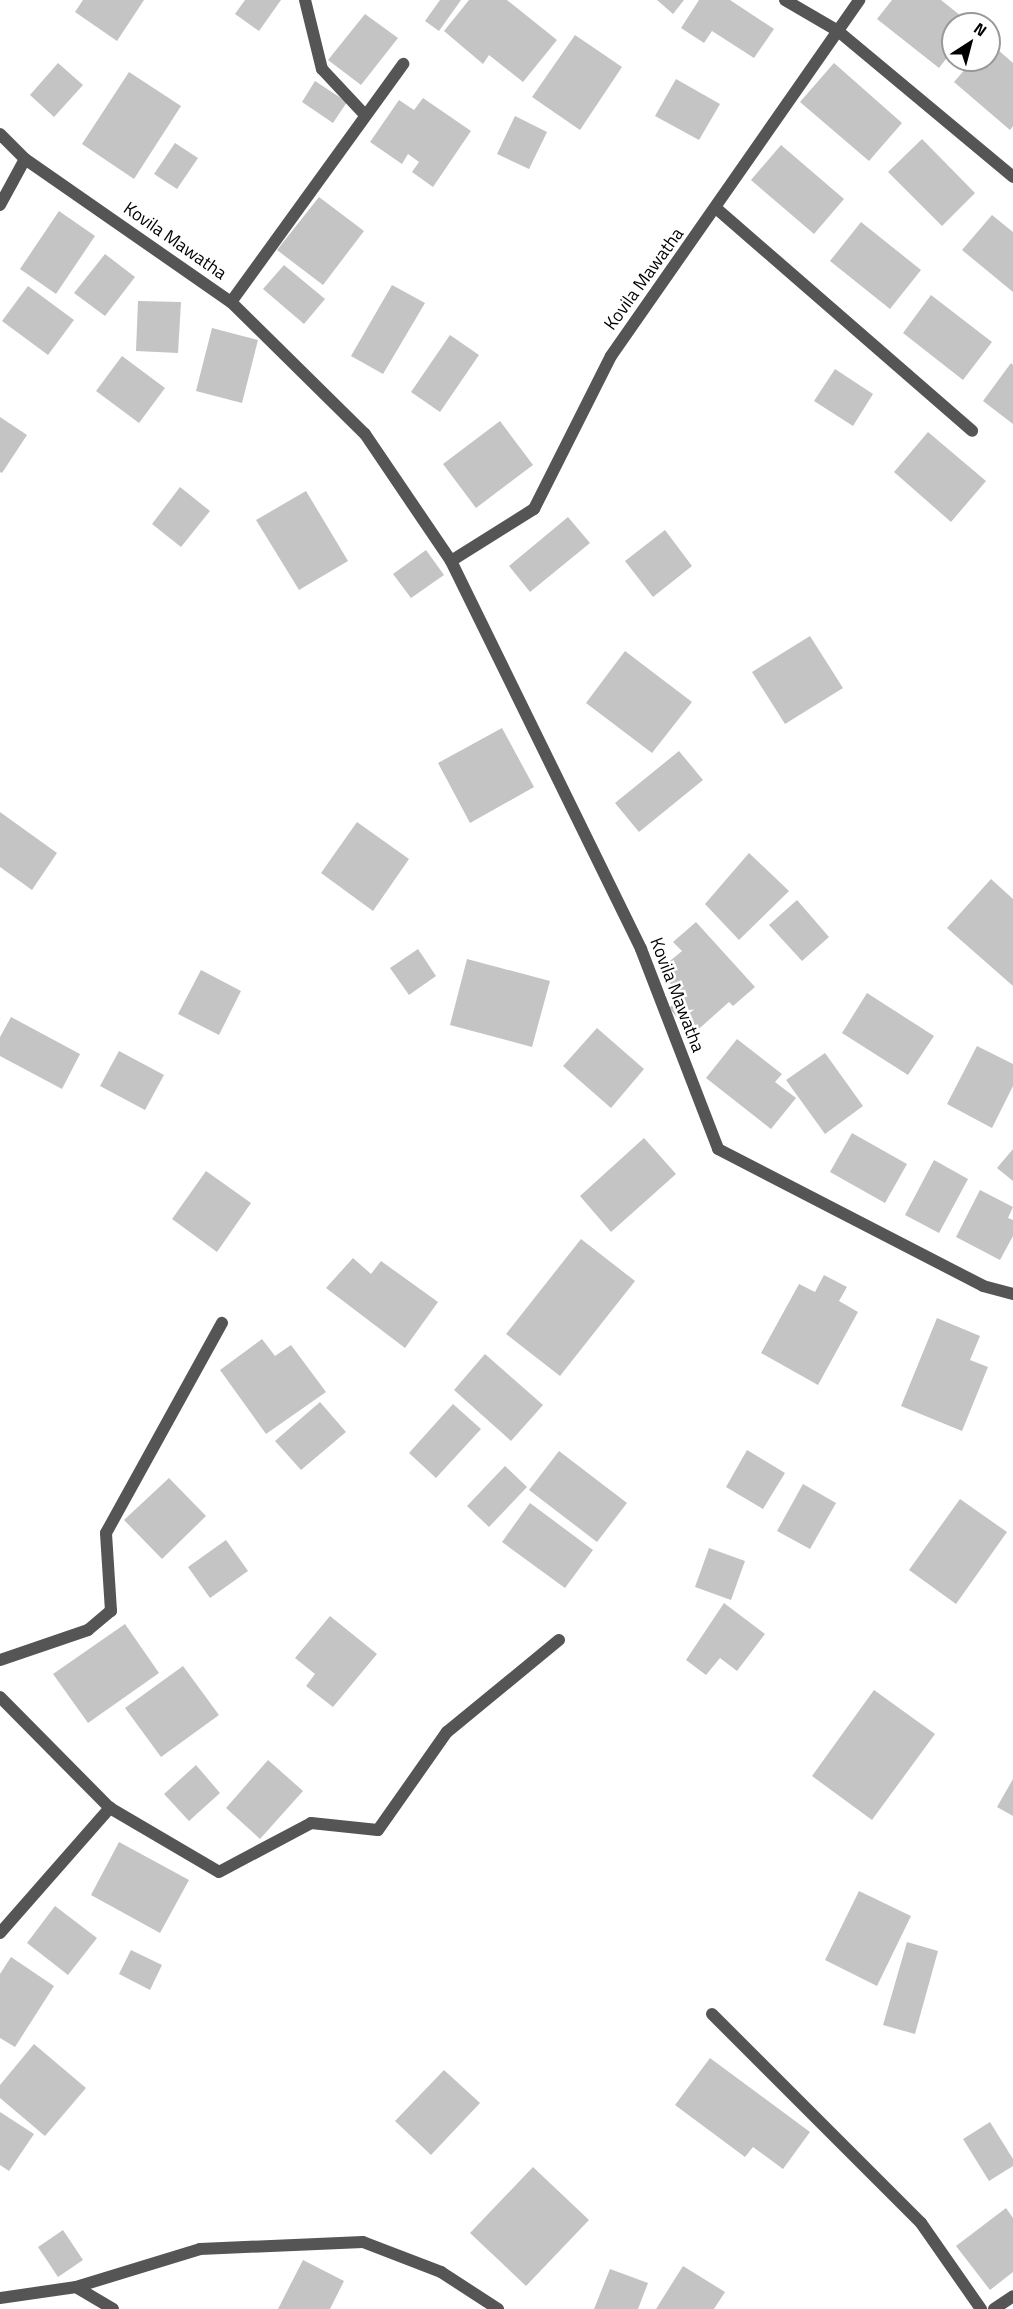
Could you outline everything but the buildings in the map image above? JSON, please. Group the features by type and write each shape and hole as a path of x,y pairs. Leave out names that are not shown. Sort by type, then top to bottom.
{"street":[{"path":"305,0 322,69 365,115"},
{"path":"785,0 838,31 1013,177"},
{"name":"Kovila Mawatha","path":"451,561 534,509 611,356 717,209 859,0"},
{"path":"231,302 403,63"},
{"name":"Kovila Mawatha","path":"0,134 25,159 231,302 365,434 451,561 641,949 718,1149 983,1286 1013,1294"},
{"path":"0,205 25,159"},
{"path":"717,209 972,431"},
{"path":"0,1660 88,1630 111,1611 106,1533 222,1323"},
{"path":"0,1697 110,1808 219,1872 311,1824 378,1830 447,1732 558,1640"},
{"path":"0,1933 110,1808"},
{"path":"712,2014 921,2223 981,2309"},
{"path":"0,2298 76,2287 200,2249 363,2242 441,2272 498,2309"},
{"path":"76,2287 113,2309"},
{"path":"994,2309 1013,2296"}]}
